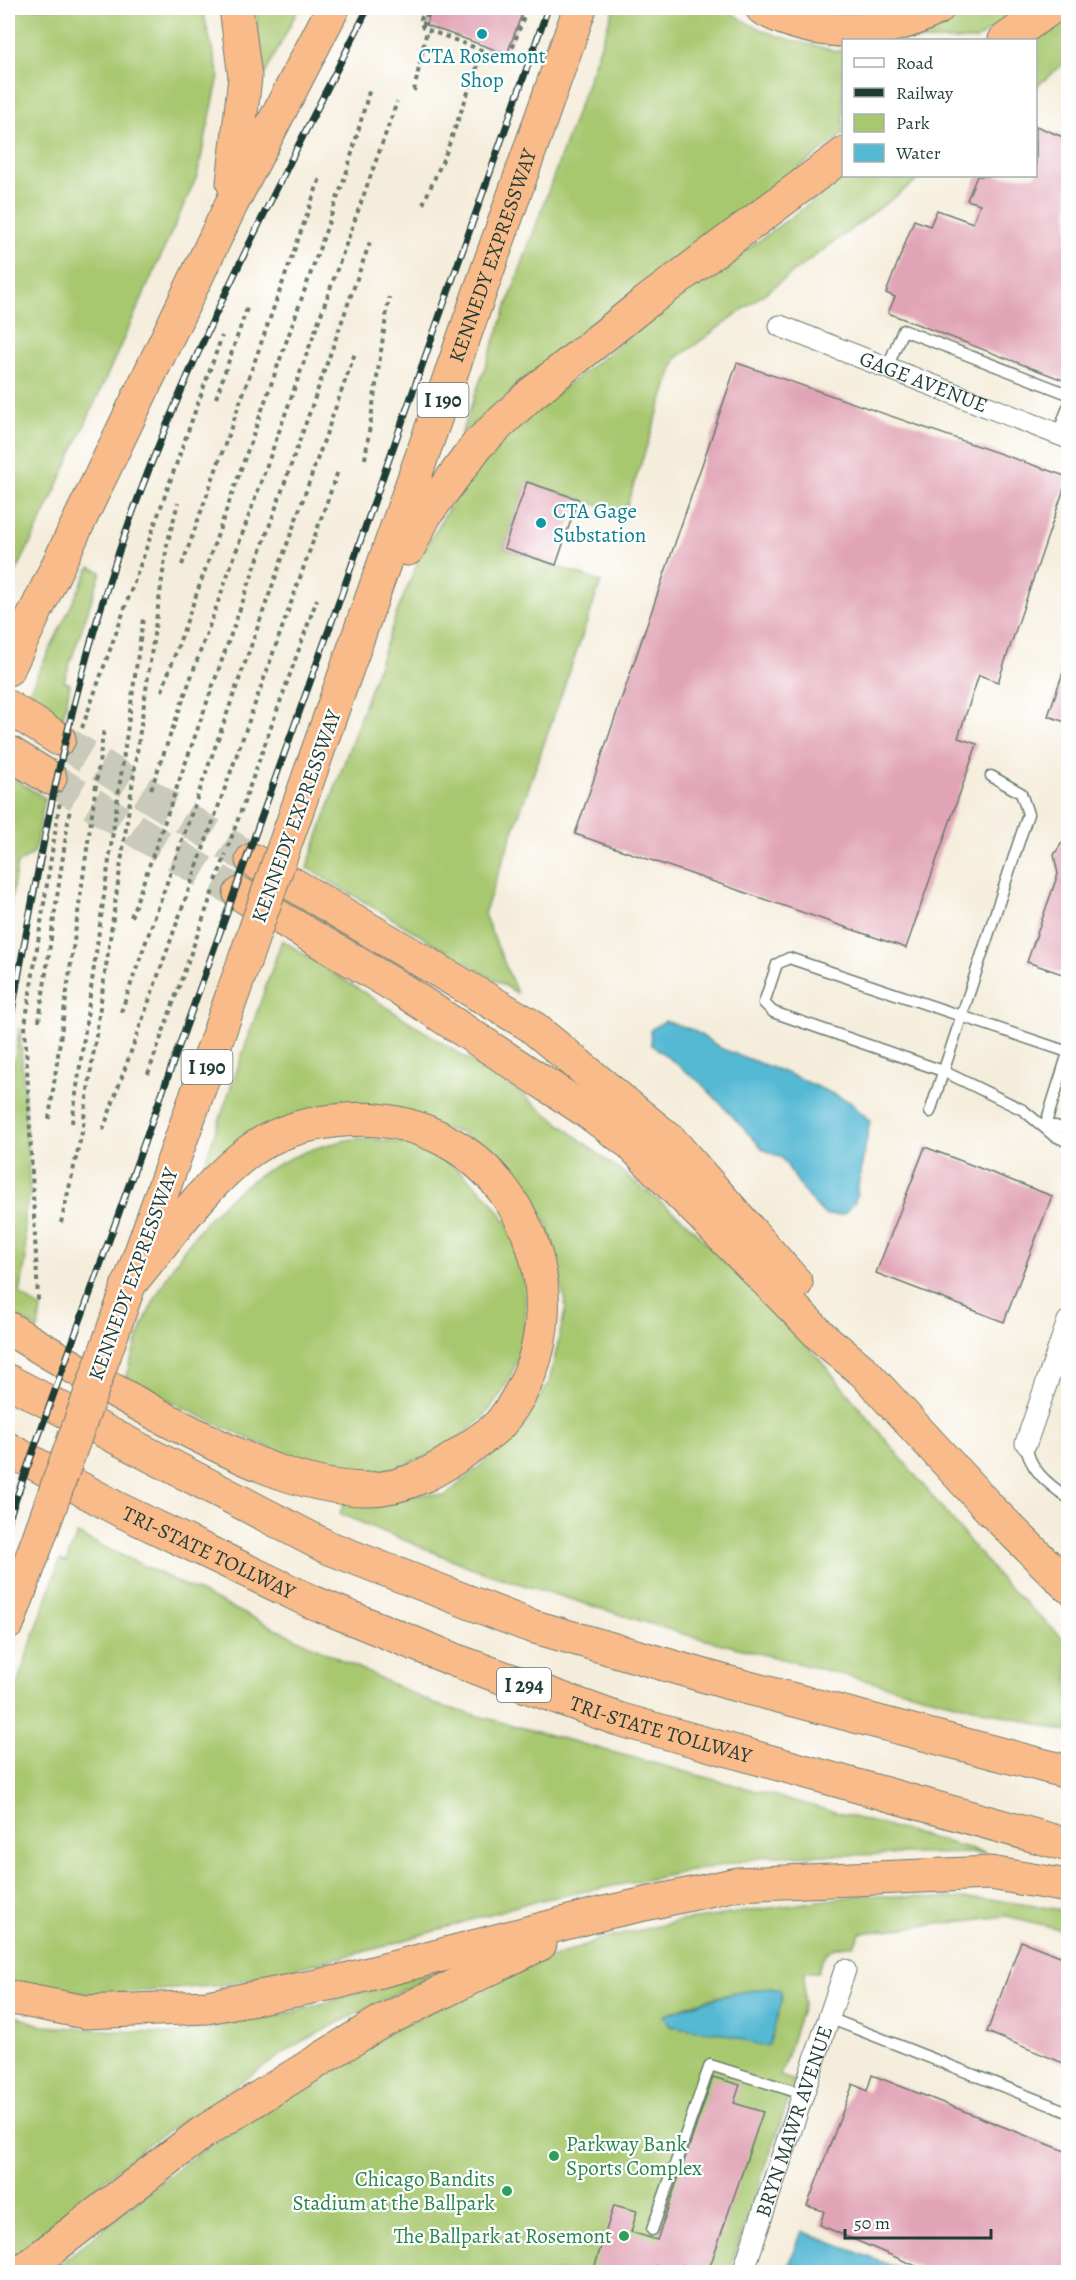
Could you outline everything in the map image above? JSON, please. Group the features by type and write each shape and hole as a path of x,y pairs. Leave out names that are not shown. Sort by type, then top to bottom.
{"highway":[{"path":"231,205 244,77 236,8"},
{"path":"8,669 231,205 333,8"},
{"name":"KENNEDY EXPRESSWAY","path":"8,1623 243,965 580,8"},
{"path":"762,8 797,23 851,30 874,29 900,23 938,8"},
{"path":"1006,39 1051,8"},
{"path":"304,792 342,729 398,569 425,515 478,444 530,395 632,314 842,155"},
{"path":"8,707 68,732"},
{"path":"8,752 56,786"},
{"path":"252,860 530,1025 615,1092 671,1141 745,1224 834,1328 864,1372"},
{"path":"240,894 402,990 630,1143 823,1338 864,1372 991,1510 1068,1586"},
{"path":"8,1328 110,1390 239,1456 292,1478 364,1489 397,1486 435,1472 502,1423 528,1380 542,1330 539,1270 532,1239 516,1206 491,1174 435,1134 406,1124 375,1118 312,1123 280,1135 252,1150 194,1207 128,1287"},
{"path":"8,1381 327,1547 528,1625 726,1682 1068,1772"},
{"name":"TRI-STATE TOLLWAY","path":"8,1449 118,1509 310,1601 457,1661 618,1719 1068,1845"},
{"path":"8,1997 85,2012 207,2007 338,1982 604,1913 736,1884 990,1873 1068,1886"},
{"path":"21,2272 202,2133 379,2023 604,1913"}],"street":[{"name":"GAGE AVENUE","path":"780,326 1063,436"},
{"path":"1026,1443 1068,1321"},
{"name":"BRYN MAWR AVENUE","path":"742,2272 845,1970"}],"lane":[{"path":"887,368 903,330 1068,394"},
{"path":"1063,436 1068,407"},
{"path":"930,1112 1028,814 1022,793 991,776"},
{"path":"1045,1126 1068,1052 789,958 777,964 764,1003 773,1012 943,1071 1023,1110 1053,1135 1068,1142"},
{"path":"1045,1126 1056,1126 1068,1131"},
{"path":"1026,1443 1028,1458 1037,1472 1068,1498"},
{"path":"829,2018 1068,2112"},
{"path":"652,2230 710,2065 803,2094"}],"path":[{"path":"425,29 508,60 527,8"},
{"path":"414,91 428,9"},
{"path":"423,204 446,153 483,50"},
{"path":"162,691 347,171 370,88"},
{"path":"151,789 397,102"},
{"path":"182,565 320,178"},
{"path":"131,917 371,239"},
{"path":"365,459 389,297"},
{"path":"216,398 247,308"},
{"path":"68,732 83,729 156,513 164,504 222,336"},
{"path":"121,1012 355,354"},
{"path":"104,1130 338,471"},
{"path":"61,1223 82,1132 167,545 178,503"},
{"path":"148,1074 316,599"},
{"path":"72,1123 143,619"},
{"path":"49,1119 104,728"},
{"path":"38,1300 25,1025 56,786"},
{"path":"39,1021 70,808"}],"green space":[{"path":"8,8 202,8 219,76 197,176 46,511 8,589"},
{"path":"256,8 299,8 265,74 260,78"},
{"path":"614,8 726,8 764,31 807,44 842,50 842,136 659,272 461,434"},
{"path":"966,8 1023,8 976,39 901,39 955,16"},
{"path":"1068,17 1068,60 1037,86 1037,40"},
{"path":"846,177 922,177 676,359 624,514 527,482 504,548 601,582 484,914 517,993 307,868 399,607 420,557 453,501 493,450 550,399 632,334"},
{"path":"90,567 101,572 64,681 70,684 62,724 24,702"},
{"path":"8,775 45,798 34,853 17,864 8,919"},
{"path":"282,940 519,1092 685,1221 821,1361 1003,1582 1068,1643 1068,1732 687,1635 485,1573 340,1514 344,1502 428,1494 445,1496 514,1436 549,1383 566,1307 548,1225 504,1159 461,1133 364,1108 200,1176"},
{"path":"20,1027 30,1194 24,1215 26,1259 20,1294 41,1309 38,1330 8,1312 8,1094"},
{"path":"358,1138 409,1145 425,1150 449,1164 483,1191 501,1213 509,1228 524,1281 526,1311 522,1340 514,1368 501,1394 483,1417 460,1437 410,1463 369,1472 343,1470 280,1452 211,1422 125,1378 150,1309 167,1276 186,1247 208,1220 232,1196 259,1175 289,1159 322,1146"},
{"path":"77,1534 434,1704 987,1853 769,1856 530,1902 375,1949 225,1985 95,1995 8,1982 8,1710 60,1560 66,1562"},
{"path":"860,1895 995,1900 1068,1911 1068,1931 1007,1916 860,1933 854,1946 835,1948 826,1954 818,1972 804,1972 804,2003 780,2076 795,2081 729,2272 50,2272 179,2167 341,2058 483,1984 595,1941 674,1922","holes":["770,1988 780,1990 782,2001 763,2045 720,2033 670,2026 664,2016 716,1997"]},
{"path":"448,1967 301,2042 141,2149 8,2262 8,2013 43,2026 171,2034 279,2016"}],"water":[{"path":"665,1021 693,1030 722,1049 794,1076 850,1102 870,1121 855,1202 843,1215 825,1215 807,1196 782,1158 763,1149 701,1083 651,1044 650,1030"},
{"path":"770,1988 780,1990 782,2001 769,2045 763,2046 720,2033 670,2026 664,2016 716,1998"},
{"path":"802,2231 907,2272 818,2272 790,2263"}],"building":[{"name":"CTA Rosemont Shop","path":"432,8 524,8 507,54 426,25"},
{"path":"1037,126 1068,139 1068,382 888,313 895,297 886,293 914,220 930,226 937,210 973,223 980,204 967,200 977,177 1037,177"},
{"path":"737,363 1068,477 998,682 979,675 958,738 977,744 906,948 575,834"},
{"name":"CTA Gage Substation","path":"527,482 578,499 556,565 504,548"},
{"path":"1068,658 1068,723 1048,716"},
{"path":"1068,840 1068,976 1027,962 1058,874 1054,855 1061,844"},
{"path":"925,1147 1052,1196 1004,1322 876,1273"},
{"path":"1021,1941 1068,1959 1068,2065 987,2032"},
{"path":"872,2075 1068,2152 1068,2272 930,2272 820,2225 824,2211 807,2206 853,2084 867,2091"},
{"path":"713,2077 740,2085 734,2103 763,2112 708,2272 681,2265 678,2272 656,2266 654,2272 593,2272 614,2205 637,2211 631,2232 657,2240"}],"tunnel":[{"path":"59,739 252,860"},
{"path":"50,778 240,894"}],"railway":[{"path":"8,1034 43,845 70,721 86,659 124,537 149,469 206,334 269,203 368,8"},
{"path":"8,1521 336,610 548,8"}],"place":[{"name":"CTA Rosemont Shop","path":"482,34"},
{"name":"CTA Gage Substation","path":"541,523"},
{"name":"Parkway Bank Sports Complex","path":"554,2156"},
{"name":"Chicago Bandits Stadium at the Ballpark","path":"507,2191"},
{"name":"The Ballpark at Rosemont","path":"624,2236"}]}
